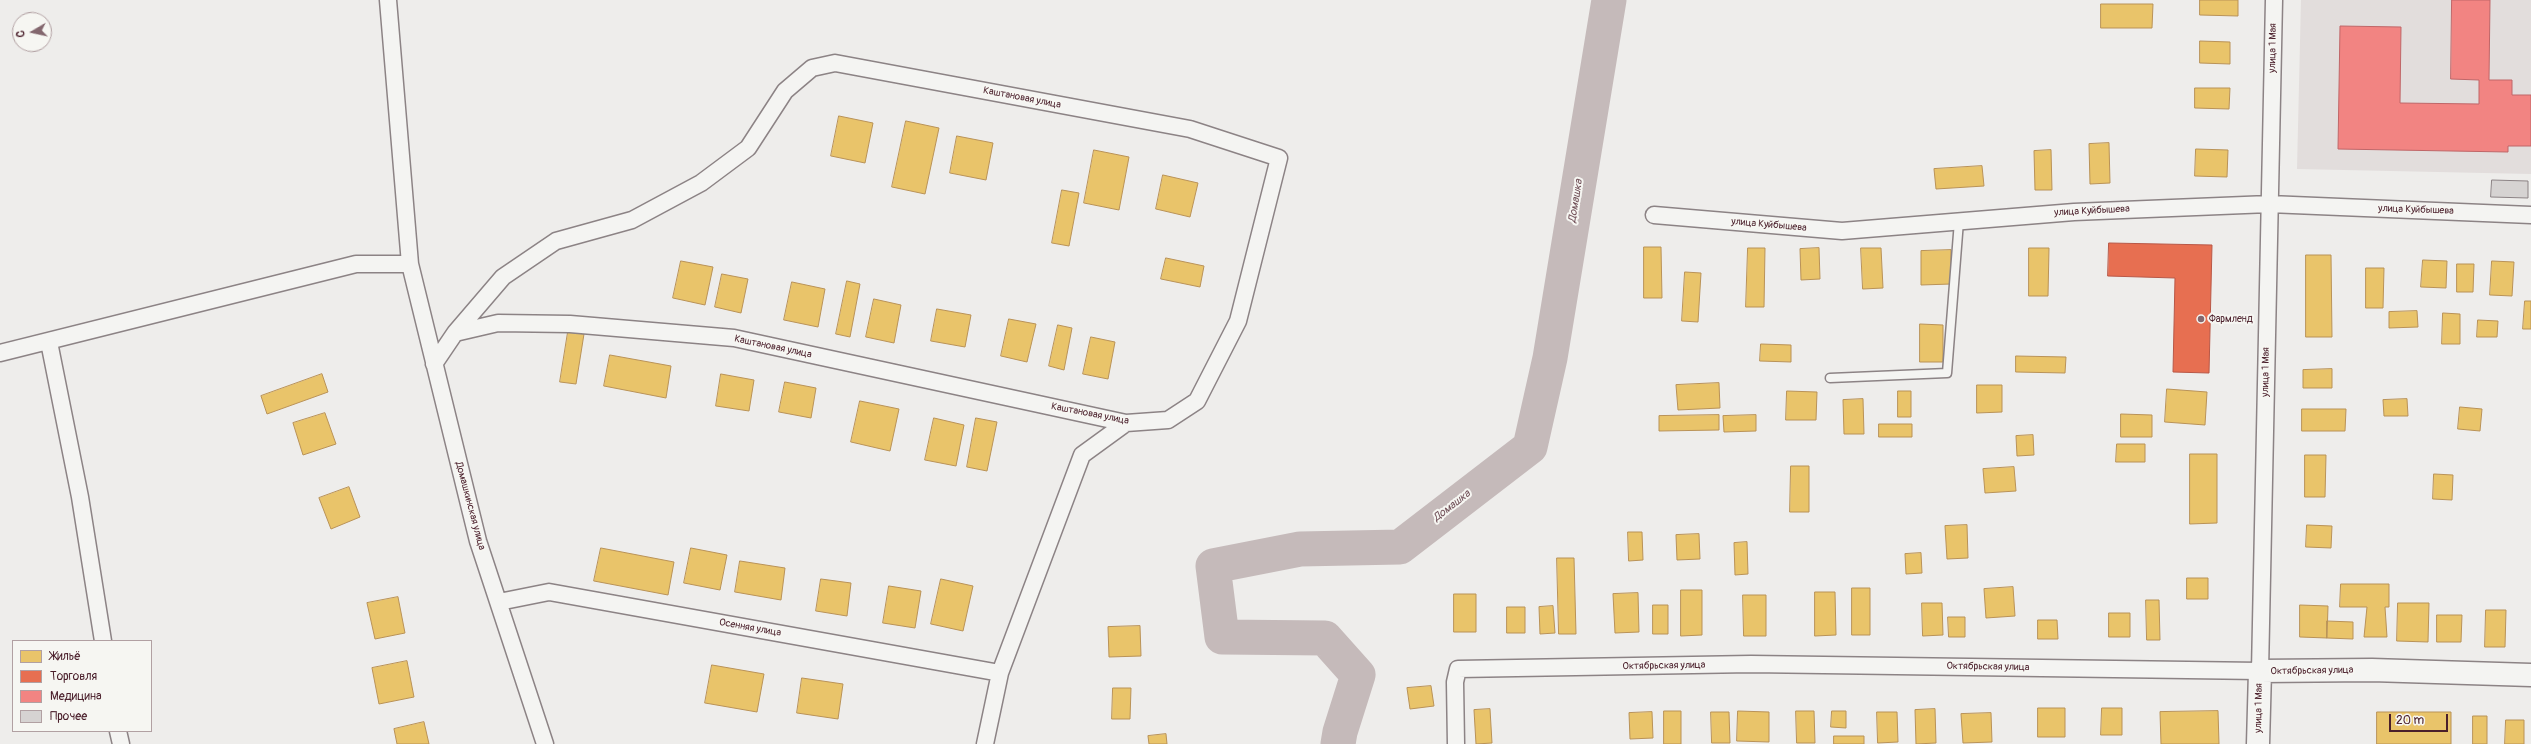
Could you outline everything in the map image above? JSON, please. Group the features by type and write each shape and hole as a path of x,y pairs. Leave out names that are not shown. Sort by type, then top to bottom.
{"main road":[{"name":"Октябрьская улица","path":"2260,671 2372,670 2531,675"},
{"name":"улица 1 Мая","path":"2258,744 2260,671"}],"street":[{"name":"Домашкинская улица","path":"388,0 410,264 478,541 545,744"},
{"name":"улица 1 Мая","path":"2260,671 2274,0"},
{"name":"Каштановая улица","path":"835,63 1190,129 1279,158 1238,321 1197,401 1168,420 1126,423 734,338 570,324 530,323 498,323 455,333 503,277 556,241 632,220 701,183 748,148 785,91 812,68 835,63"},
{"name":"улица Куйбышева","path":"1654,215 1842,231 2074,212 2269,204 2531,215"},
{"path":"0,353 49,342 356,264 410,264"},
{"path":"434,364 455,333"},
{"path":"49,342 80,497 103,640"},
{"path":"985,744 1000,673 1082,455 1126,423"},
{"name":"Осенняя улица","path":"499,602 549,592 1000,673"},
{"name":"Октябрьская улица","path":"1456,744 1455,682 1458,669 1743,665 2260,671"},
{"path":"118,732 120,744"}],"lane":[{"path":"1830,378 1947,373 1959,221"}],"shaded area":[{"path":"2301,0 2531,0 2531,174 2297,169"}],"building: Жильё":[{"path":"2200,0 2238,0 2238,16 2200,15"},
{"path":"2101,4 2153,4 2152,28 2101,28"},
{"path":"2200,41 2230,42 2230,64 2200,63"},
{"path":"2195,88 2230,88 2229,109 2195,108"},
{"path":"839,116 873,123 865,163 831,156"},
{"path":"906,121 939,128 925,194 892,187"},
{"path":"957,136 993,143 986,180 950,173"},
{"path":"2109,143 2110,183 2090,184 2089,144"},
{"path":"2196,149 2228,150 2227,177 2195,176"},
{"path":"1094,150 1129,157 1119,210 1084,203"},
{"path":"2051,150 2052,190 2035,190 2034,151"},
{"path":"1982,166 1984,186 1936,189 1934,169"},
{"path":"1163,175 1198,183 1190,217 1156,209"},
{"path":"1062,190 1079,193 1069,246 1052,243"},
{"path":"1644,247 1661,247 1662,298 1644,298"},
{"path":"1748,248 1765,248 1764,307 1746,307"},
{"path":"1819,248 1820,279 1801,280 1800,249"},
{"path":"1861,248 1881,248 1883,288 1863,289"},
{"path":"2029,248 2049,248 2048,296 2029,296"},
{"path":"1951,250 1951,284 1921,285 1921,251"},
{"path":"2306,255 2331,255 2332,337 2306,337"},
{"path":"1166,258 1204,266 1200,287 1161,279"},
{"path":"2423,260 2447,261 2446,288 2421,287"},
{"path":"681,261 713,267 705,305 673,298"},
{"path":"2492,261 2514,262 2512,296 2490,295"},
{"path":"2457,264 2474,264 2473,292 2457,292"},
{"path":"2366,268 2384,268 2383,308 2366,308"},
{"path":"1685,272 1701,273 1698,322 1682,321"},
{"path":"722,274 748,279 741,313 715,307"},
{"path":"847,281 860,284 850,337 836,334"},
{"path":"792,282 825,289 818,327 784,320"},
{"path":"874,299 901,305 894,343 866,337"},
{"path":"2525,301 2531,301 2531,329 2523,329"},
{"path":"937,309 971,315 965,347 931,341"},
{"path":"2417,311 2418,327 2389,328 2389,312"},
{"path":"2443,313 2460,314 2460,344 2442,344"},
{"path":"1009,319 1036,324 1027,362 1001,356"},
{"path":"2478,320 2498,321 2497,337 2477,337"},
{"path":"1920,324 1943,325 1943,362 1920,362"},
{"path":"1058,325 1072,328 1064,370 1049,366"},
{"path":"568,332 584,334 576,384 560,382"},
{"path":"1091,337 1115,342 1108,379 1083,374"},
{"path":"1761,344 1791,345 1791,362 1760,361"},
{"path":"610,355 671,366 666,398 604,386"},
{"path":"2016,356 2066,357 2065,373 2016,372"},
{"path":"2332,369 2332,388 2303,388 2303,370"},
{"path":"322,374 328,392 267,414 261,396"},
{"path":"721,374 754,380 749,411 716,406"},
{"path":"785,382 816,388 811,418 779,412"},
{"path":"1719,383 1720,408 1678,410 1676,385"},
{"path":"1977,385 2002,385 2002,412 1977,413"},
{"path":"2167,389 2207,392 2205,425 2165,422"},
{"path":"1787,391 1817,392 1816,420 1786,420"},
{"path":"1898,391 1911,391 1911,417 1898,417"},
{"path":"1863,399 1864,434 1844,434 1843,400"},
{"path":"2407,399 2408,416 2384,416 2383,400"},
{"path":"860,401 899,409 890,451 851,442"},
{"path":"2460,407 2482,409 2480,431 2458,429"},
{"path":"2302,409 2346,409 2345,431 2302,431"},
{"path":"325,413 336,444 303,455 293,423"},
{"path":"2121,414 2152,415 2152,437 2121,437"},
{"path":"1719,415 1719,430 1659,431 1659,416"},
{"path":"1756,415 1756,431 1724,432 1723,416"},
{"path":"934,418 964,425 956,466 925,460"},
{"path":"976,418 997,422 987,471 967,467"},
{"path":"1879,424 1912,424 1912,437 1879,437"},
{"path":"2033,435 2034,455 2017,456 2016,436"},
{"path":"2117,444 2145,444 2145,462 2116,462"},
{"path":"2190,454 2217,454 2217,523 2190,524"},
{"path":"2305,455 2326,455 2325,497 2305,497"},
{"path":"1791,466 1809,466 1809,512 1790,512"},
{"path":"2014,467 2016,491 1985,493 1983,469"},
{"path":"2434,474 2453,475 2452,500 2433,499"},
{"path":"349,487 360,517 331,529 319,498"},
{"path":"1967,525 1968,558 1947,559 1945,526"},
{"path":"2307,525 2332,526 2331,548 2306,547"},
{"path":"1628,532 1642,532 1643,560 1629,561"},
{"path":"1699,534 1700,559 1677,560 1676,535"},
{"path":"1747,542 1748,574 1735,575 1734,543"},
{"path":"601,548 674,562 668,595 594,581"},
{"path":"691,548 727,555 720,590 684,583"},
{"path":"1921,553 1922,573 1906,574 1905,554"},
{"path":"1557,558 1574,558 1576,634 1559,634"},
{"path":"740,561 785,568 781,600 735,592"},
{"path":"2187,578 2208,578 2208,599 2187,599"},
{"path":"821,579 851,583 847,616 816,611"},
{"path":"941,579 973,586 963,631 931,624"},
{"path":"2341,584 2389,584 2389,607 2385,607 2387,637 2364,637 2367,607 2340,607"},
{"path":"889,586 921,591 915,628 883,623"},
{"path":"2013,587 2015,616 1986,618 1984,589"},
{"path":"1852,588 1870,588 1870,635 1852,635"},
{"path":"1681,590 1702,590 1702,635 1681,636"},
{"path":"1815,592 1835,592 1836,635 1815,636"},
{"path":"1638,593 1639,632 1615,633 1613,594"},
{"path":"1454,594 1476,594 1476,632 1454,632"},
{"path":"1743,595 1766,595 1766,636 1744,636"},
{"path":"398,597 405,633 375,639 367,603"},
{"path":"2146,600 2159,600 2160,640 2147,640"},
{"path":"1922,603 1942,603 1943,635 1923,636"},
{"path":"2398,603 2429,603 2428,642 2397,641"},
{"path":"1653,605 1668,605 1668,634 1653,634"},
{"path":"2300,605 2328,606 2327,638 2300,637"},
{"path":"1553,606 1555,633 1540,634 1539,607"},
{"path":"1507,607 1525,607 1525,633 1507,633"},
{"path":"2486,610 2506,610 2505,647 2485,647"},
{"path":"2109,613 2130,613 2130,637 2109,637"},
{"path":"2437,615 2462,615 2461,642 2437,642"},
{"path":"1948,617 1965,617 1965,637 1949,637"},
{"path":"2038,620 2057,620 2058,639 2038,639"},
{"path":"2327,621 2353,622 2353,639 2327,638"},
{"path":"1140,626 1141,656 1109,657 1108,627"},
{"path":"407,661 414,697 379,704 372,668"},
{"path":"712,665 764,674 757,712 705,703"},
{"path":"802,678 843,684 838,719 797,713"},
{"path":"1431,686 1434,706 1410,709 1407,688"},
{"path":"1113,688 1131,688 1130,719 1112,719"},
{"path":"2038,708 2065,708 2065,737 2038,737"},
{"path":"2102,708 2122,708 2122,735 2101,735"},
{"path":"1490,709 1492,743 1476,744 1474,710"},
{"path":"1935,709 1936,743 1916,744 1915,710"},
{"path":"1664,711 1681,711 1681,744 1664,744"},
{"path":"1738,711 1769,712 1769,742 1737,741"},
{"path":"1796,711 1814,711 1815,743 1797,743"},
{"path":"1832,711 1846,711 1846,728 1831,727"},
{"path":"2218,711 2219,744 2161,744 2160,712"},
{"path":"1652,712 1653,738 1630,739 1629,713"},
{"path":"1711,712 1729,712 1730,743 1712,743"},
{"path":"1877,712 1897,712 1898,742 1878,743"},
{"path":"2377,712 2451,712 2451,744 2377,744"},
{"path":"1991,713 1992,742 1963,743 1961,714"},
{"path":"2473,716 2487,716 2487,744 2473,744"},
{"path":"2506,720 2524,720 2524,744 2505,744"},
{"path":"424,722 429,744 397,744 394,729"},
{"path":"1166,734 1167,744 1149,744 1148,736"},
{"path":"1834,736 1864,736 1864,744 1834,744"}],"building: Торговля":[{"path":"2109,243 2212,245 2209,373 2173,372 2175,278 2108,276"}],"building: Медицина":[{"path":"2452,0 2490,0 2489,80 2512,80 2512,95 2531,95 2531,146 2508,146 2508,152 2338,149 2340,26 2401,27 2400,103 2479,104 2479,80 2451,79"}],"building: Прочее":[{"path":"2492,180 2528,181 2528,198 2491,197"}],"waterway":[{"name":"Домашка","path":"1338,744 1340,732 1358,675 1325,638 1222,637 1213,566 1300,549 1400,547 1530,447 1550,358 1609,0"}],"place":[{"name":"Фармленд","path":"2201,319"}]}
